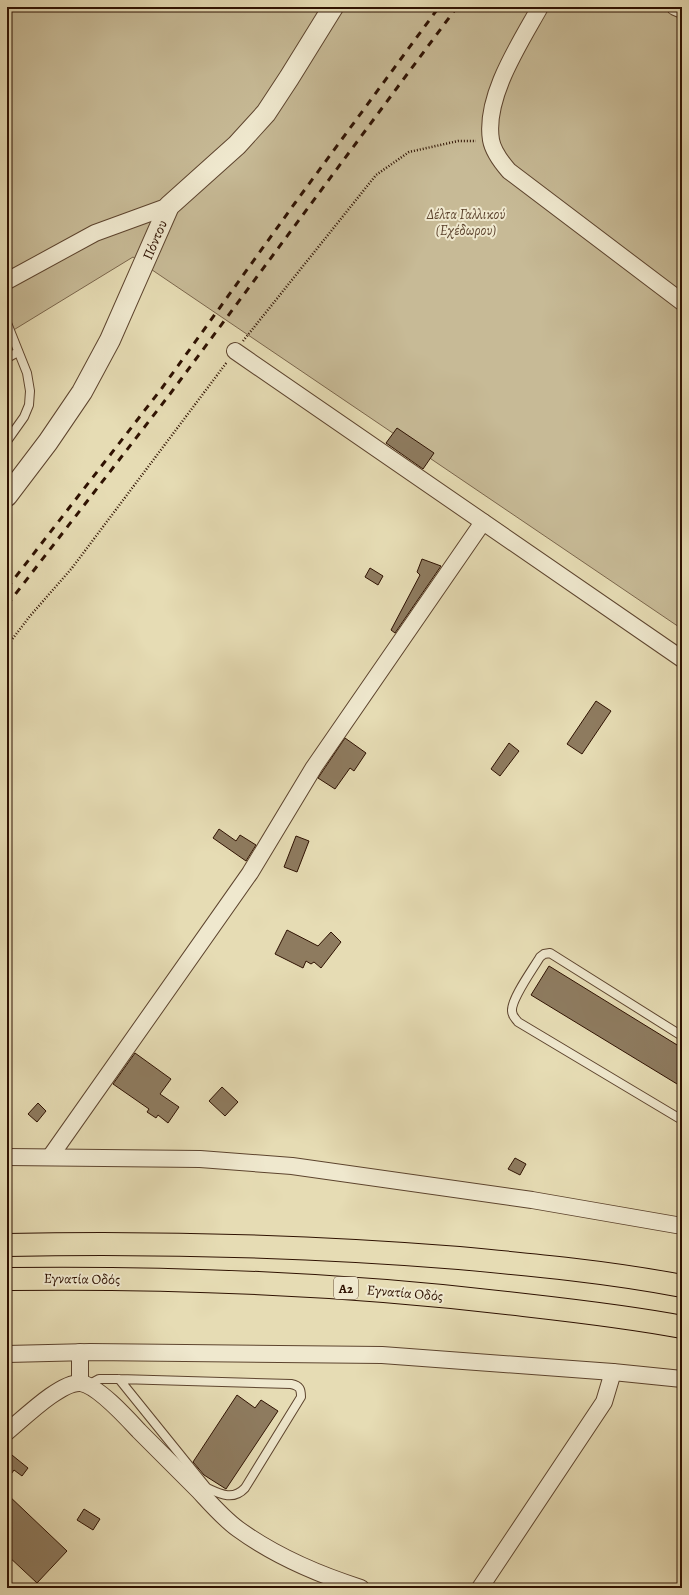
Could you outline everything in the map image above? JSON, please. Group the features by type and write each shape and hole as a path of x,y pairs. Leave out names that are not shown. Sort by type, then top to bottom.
{"highway":[{"path":"7,1245 186,1244 389,1253 572,1270 649,1279 682,1286"},
{"name":"Εγνατία Οδός","path":"7,1279 176,1281 343,1288 495,1301 645,1320 682,1327"}],"street":[{"name":"Πόντου","path":"7,496 48,442 82,392 110,340 169,206 236,145 266,113 290,78 333,7"},
{"path":"540,7 507,66 494,103 490,126 491,141 500,160 509,171 682,302"},
{"path":"675,7 682,10"},
{"path":"7,281 96,233 169,206"},
{"path":"235,351 682,658"},
{"path":"50,1157 250,873 314,767 483,522"},
{"path":"7,1157 200,1159 292,1166 532,1200 682,1226"},
{"path":"80,1352 84,1384"},
{"path":"7,1354 80,1352 382,1355 613,1372 682,1379"},
{"path":"480,1588 604,1402 613,1372"},
{"path":"7,1432 58,1390 70,1385 84,1384 119,1410 211,1504 237,1528 271,1552 332,1579 361,1588"}],"lane":[{"path":"7,324 27,373 30,391 29,405 24,417 7,441"},
{"path":"7,358 18,352"},
{"path":"682,1036 550,953 544,954 540,957 514,1001 512,1011 513,1016 518,1022 682,1120"},
{"path":"84,1384 99,1379 119,1379 291,1384 301,1389 301,1398 244,1488 236,1495 228,1496 207,1488 119,1379"}],"green space":[{"name":"Δέλτα Γαλλικού (Εχέδωρου)","path":"7,7 682,7 682,629 133,257 7,334"}],"building":[{"path":"397,428 434,453 423,469 386,443"},
{"path":"422,559 441,566 395,633 391,630 420,575 417,572"},
{"path":"370,568 383,576 378,585 365,577"},
{"path":"596,701 611,711 582,754 567,744"},
{"path":"345,738 366,753 354,771 350,768 335,789 318,778"},
{"path":"509,743 519,751 500,776 491,769"},
{"path":"219,829 236,841 240,835 256,845 246,861 213,838"},
{"path":"296,836 309,841 297,872 284,867"},
{"path":"287,930 318,946 331,932 341,942 321,968 314,962 311,964 306,961 303,968 275,954"},
{"path":"549,966 682,1048 682,1087 531,995"},
{"path":"135,1053 171,1079 160,1094 179,1107 168,1123 158,1115 156,1118 147,1112 149,1109 113,1084"},
{"path":"222,1087 238,1102 225,1116 209,1101"},
{"path":"38,1103 46,1111 37,1122 28,1114"},
{"path":"515,1158 526,1164 520,1175 508,1169"},
{"path":"237,1395 255,1408 261,1400 278,1411 226,1489 204,1475 193,1462"},
{"path":"7,1451 28,1468 22,1476 14,1470 7,1480"},
{"path":"7,1494 67,1551 37,1583 7,1555"},
{"path":"84,1509 100,1519 93,1530 77,1520"}],"railway":[{"path":"7,588 162,388 295,203 439,7"},
{"path":"7,605 170,394 457,7"}]}
